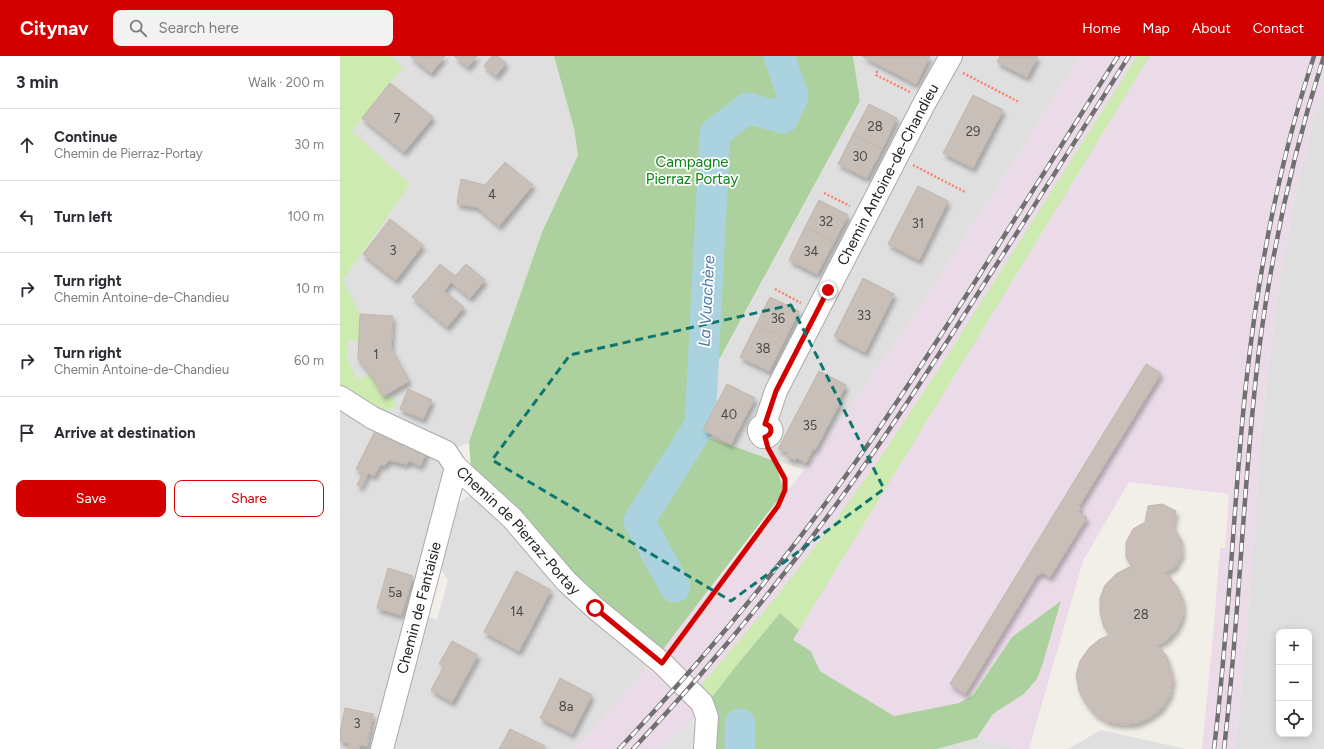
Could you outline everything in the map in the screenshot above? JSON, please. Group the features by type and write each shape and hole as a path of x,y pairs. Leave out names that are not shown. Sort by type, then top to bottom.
{"street":[{"name":"Chemin Antoine-de-Chandieu","path":"765,431 776,391 948,60"},
{"name":"Chemin de Pierraz-Portay","path":"340,397 373,418 446,452 456,467 512,518 566,581 595,608 662,663 702,703 707,717 705,749"},
{"name":"Chemin de Fantaisie","path":"382,749 456,467"}],"path":[{"path":"948,60 1019,102"},
{"path":"877,72 876,75 926,100"},
{"path":"897,156 965,192"},
{"path":"824,193 852,207"},
{"path":"775,289 803,304"},
{"path":"662,663 778,506 785,490 785,479 768,448 765,431"}],"highlighted area":[{"path":"791,305 884,489 731,601 492,460 570,355"}],"shaded area":[{"path":"340,56 554,56 574,129 578,155 542,232 469,442 455,449 375,749 340,749"},
{"path":"853,56 1081,56 915,316 804,470 682,429 860,101"},
{"path":"1081,56 1324,56 1324,89 1314,118 1293,204 1278,290 1263,409 1246,638 1235,749 1202,749 1220,548 1225,548 1229,494 1129,482 1083,561 1029,749 1015,749 977,738 993,714 1024,694 1037,679 1061,602 1012,637 973,695 959,703 894,716 820,671 811,651 793,640 780,613 696,717 659,749 576,749 661,652 804,470 915,316"},
{"path":"1324,89 1324,749 1235,749 1246,638 1263,409 1278,290 1293,204 1314,118"},
{"path":"471,494 483,499 650,665 576,749 388,749 426,616 437,620 448,580 441,570 459,503"},
{"path":"692,720 703,733 702,749 659,749"},
{"path":"1101,730 1186,749 1068,749"},
{"path":"977,738 1015,749 937,749"}],"green space":[{"path":"340,56 390,56 403,67 352,131 410,184 343,280 360,314 359,341 348,340 347,359 357,379 371,375 383,396 389,396 395,400 397,405 380,417 340,387"},
{"name":"Campagne Pierraz Portay","path":"554,56 853,56 860,101 682,428 775,461 784,492 661,652 600,603 471,469 469,442 542,232 578,155 574,129"},
{"path":"1137,56 1150,56 799,630 780,613 712,697 701,685 771,603 830,528 883,454 947,356"},
{"path":"1061,601 1037,679 1024,694 993,714 977,738 937,749 712,749 712,697 780,613 799,630 793,640 811,651 820,671 894,716 959,703 973,695 1012,637"}],"building":[{"path":"410,56 445,56 431,73"},
{"path":"454,56 477,56 468,67"},
{"path":"492,56 498,56 506,63 496,76 484,66"},
{"path":"862,56 930,56 916,84"},
{"path":"1000,56 1038,56 1027,77 997,62"},
{"path":"390,83 433,117 404,152 362,118"},
{"path":"973,95 1003,110 973,168 943,153"},
{"path":"869,104 897,118 882,149 853,134"},
{"path":"853,134 882,149 867,178 838,164"},
{"path":"505,162 533,185 499,226 477,207 457,204 461,179 485,185"},
{"path":"918,186 948,201 919,260 888,244"},
{"path":"819,200 848,215 834,242 805,227"},
{"path":"390,219 423,245 396,280 363,254"},
{"path":"805,227 834,242 817,274 789,260"},
{"path":"440,264 455,276 466,264 485,280 470,298 451,282 444,291 464,307 447,327 412,297"},
{"path":"863,278 894,294 865,352 834,336"},
{"path":"770,297 799,311 785,339 756,325"},
{"path":"360,314 393,316 391,348 409,381 383,396 371,375 358,359"},
{"path":"756,325 785,339 769,371 740,357"},
{"path":"1146,364 1161,373 1079,506 1081,508 1078,512 1087,517 1050,577 1041,572 1040,575 1038,574 965,694 950,684"},
{"path":"819,371 846,385 839,399 841,401 815,450 813,449 806,463 797,458 795,460 786,456 788,453 778,449"},
{"path":"727,384 755,398 731,444 703,430"},
{"path":"408,389 432,400 423,419 400,409"},
{"path":"378,425 428,450 420,466 410,461 406,464 389,460 385,465 380,465 374,476 368,473 361,487 357,485 363,473 356,469"},
{"path":"1162,504 1176,511 1173,527 1181,539 1182,554 1175,567 1164,573 1169,576 1178,588 1183,601 1183,615 1177,629 1167,640 1157,645 1166,655 1170,667 1173,680 1170,695 1161,709 1150,717 1137,723 1123,724 1109,722 1096,715 1086,704 1079,691 1076,675 1080,661 1089,648 1100,639 1110,635 1104,627 1100,613 1100,598 1105,585 1116,574 1129,567 1133,569 1126,557 1126,542 1133,529 1145,522 1148,506"},
{"path":"388,568 413,576 401,615 377,608"},
{"path":"516,571 551,590 519,651 484,632"},
{"path":"452,641 478,655 452,702 431,690 444,666 439,664"},
{"path":"560,678 592,695 572,734 540,718"},
{"path":"345,708 373,714 367,746 360,745 359,749 348,749 349,743 340,741 340,732"},
{"path":"510,729 545,746 543,749 499,749"}],"waterway":[{"name":"La Vuachère","path":"675,587 639,521 700,425 715,133 748,108 783,118 793,96 779,56"},
{"name":"La Vuachère","path":"740,724 740,749"}],"railway":[{"path":"619,749 685,677 749,602 839,486 882,425 924,361 1118,56"},
{"path":"633,749 697,679 759,606 846,492 934,362 1129,56"},
{"path":"1214,749 1224,651 1238,468 1251,342 1271,218 1280,177 1290,136 1314,56"},
{"path":"1224,749 1234,647 1249,444 1265,306 1278,233 1294,162 1324,56"}],"route":[{"path":"595,608 662,663 778,506 785,490 785,479 768,448 765,437 769,436 772,432 769,425 765,424 776,391 828,290"}]}
